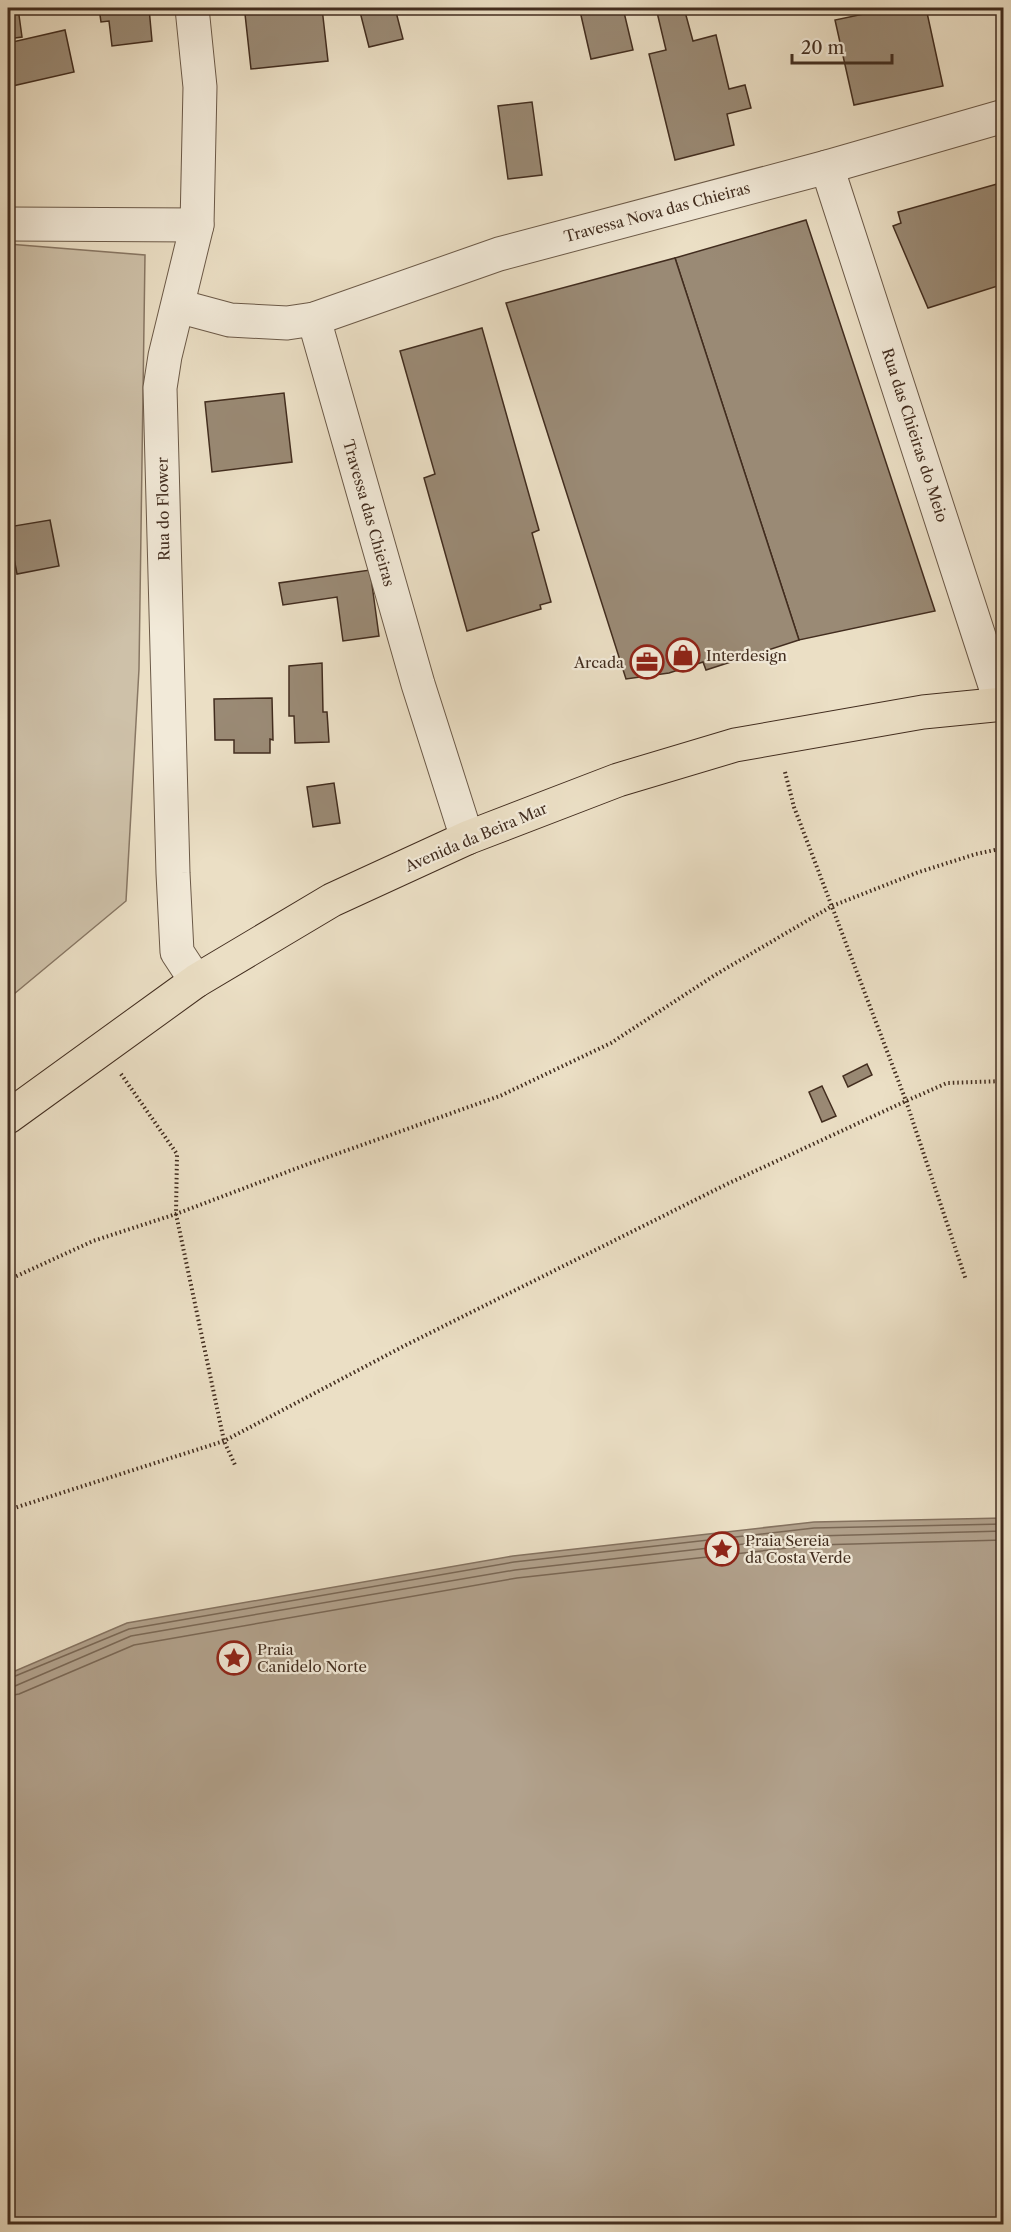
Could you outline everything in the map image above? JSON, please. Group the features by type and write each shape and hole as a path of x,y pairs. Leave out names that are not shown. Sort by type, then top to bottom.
{"main road":[{"name":"Avenida da Beira Mar","path":"8,1117 196,981 332,900 467,838 618,780 735,745 902,715 1002,704"}],"street":[{"path":"8,224 197,225 200,87 192,8"},
{"name":"Travessa Nova das Chieiras","path":"314,320 499,254 827,167 1004,116"},
{"name":"Rua das Chieiras do Meio","path":"827,167 1002,704"},
{"name":"Rua do Flower","path":"196,981 177,952 160,388 165,356 197,225"},
{"path":"178,306 230,320 287,323 314,320"},
{"name":"Travessa das Chieiras","path":"314,320 418,684 467,838"}],"path":[{"path":"786,772 794,807 906,1101 966,1280"},
{"path":"8,1281 93,1241 176,1214 500,1096 611,1043 715,975 832,906 919,872 976,854 1004,848"},
{"path":"118,1072 177,1154 176,1214 224,1441 235,1466"},
{"path":"8,1509 224,1441 404,1346 725,1185 906,1101 947,1083 1004,1081"}],"shaded area":[{"path":"8,244 145,255 139,669 126,901 8,999"}],"water":[{"path":"1003,1518 1003,2224 8,2224 8,1674 127,1623 513,1556 814,1522"}],"building":[{"path":"8,8 18,8 22,37 8,39"},
{"path":"99,8 149,8 152,41 112,46 109,21 101,22"},
{"path":"322,8 328,61 251,69 245,14"},
{"path":"359,8 395,8 403,39 369,47"},
{"path":"595,8 623,8 633,50 591,59 580,11"},
{"path":"656,8 684,8 693,41 716,35 729,89 745,85 751,108 727,114 734,145 675,160 649,54 666,50"},
{"path":"892,8 926,8 943,86 854,105 835,20"},
{"path":"65,30 74,72 8,87 8,43"},
{"path":"532,102 542,175 508,179 498,106"},
{"path":"1004,182 1004,284 928,308 893,226 901,223 898,212"},
{"path":"806,220 935,611 799,640 675,258"},
{"path":"675,258 799,640 706,670 703,662 669,673 626,679 506,303"},
{"path":"482,328 539,530 532,533 551,602 540,605 541,609 467,631 424,478 435,474 400,351"},
{"path":"284,393 292,462 212,472 205,402"},
{"path":"50,520 59,566 17,574 8,527"},
{"path":"370,570 379,636 343,641 337,597 283,605 279,583"},
{"path":"322,663 323,712 327,712 329,742 295,743 294,716 289,716 289,666"},
{"path":"272,698 273,740 270,739 270,753 234,753 234,740 215,740 214,699"},
{"path":"334,783 340,823 313,827 307,787"},
{"path":"867,1064 872,1075 848,1087 843,1076"},
{"path":"822,1086 836,1116 822,1122 809,1092"}],"place":[{"name":"Interdesign","path":"683,655"},
{"name":"Arcada","path":"647,662"},
{"name":"Praia Sereia da Costa Verde","path":"722,1549"},
{"name":"Praia Canidelo Norte","path":"234,1658"}]}
